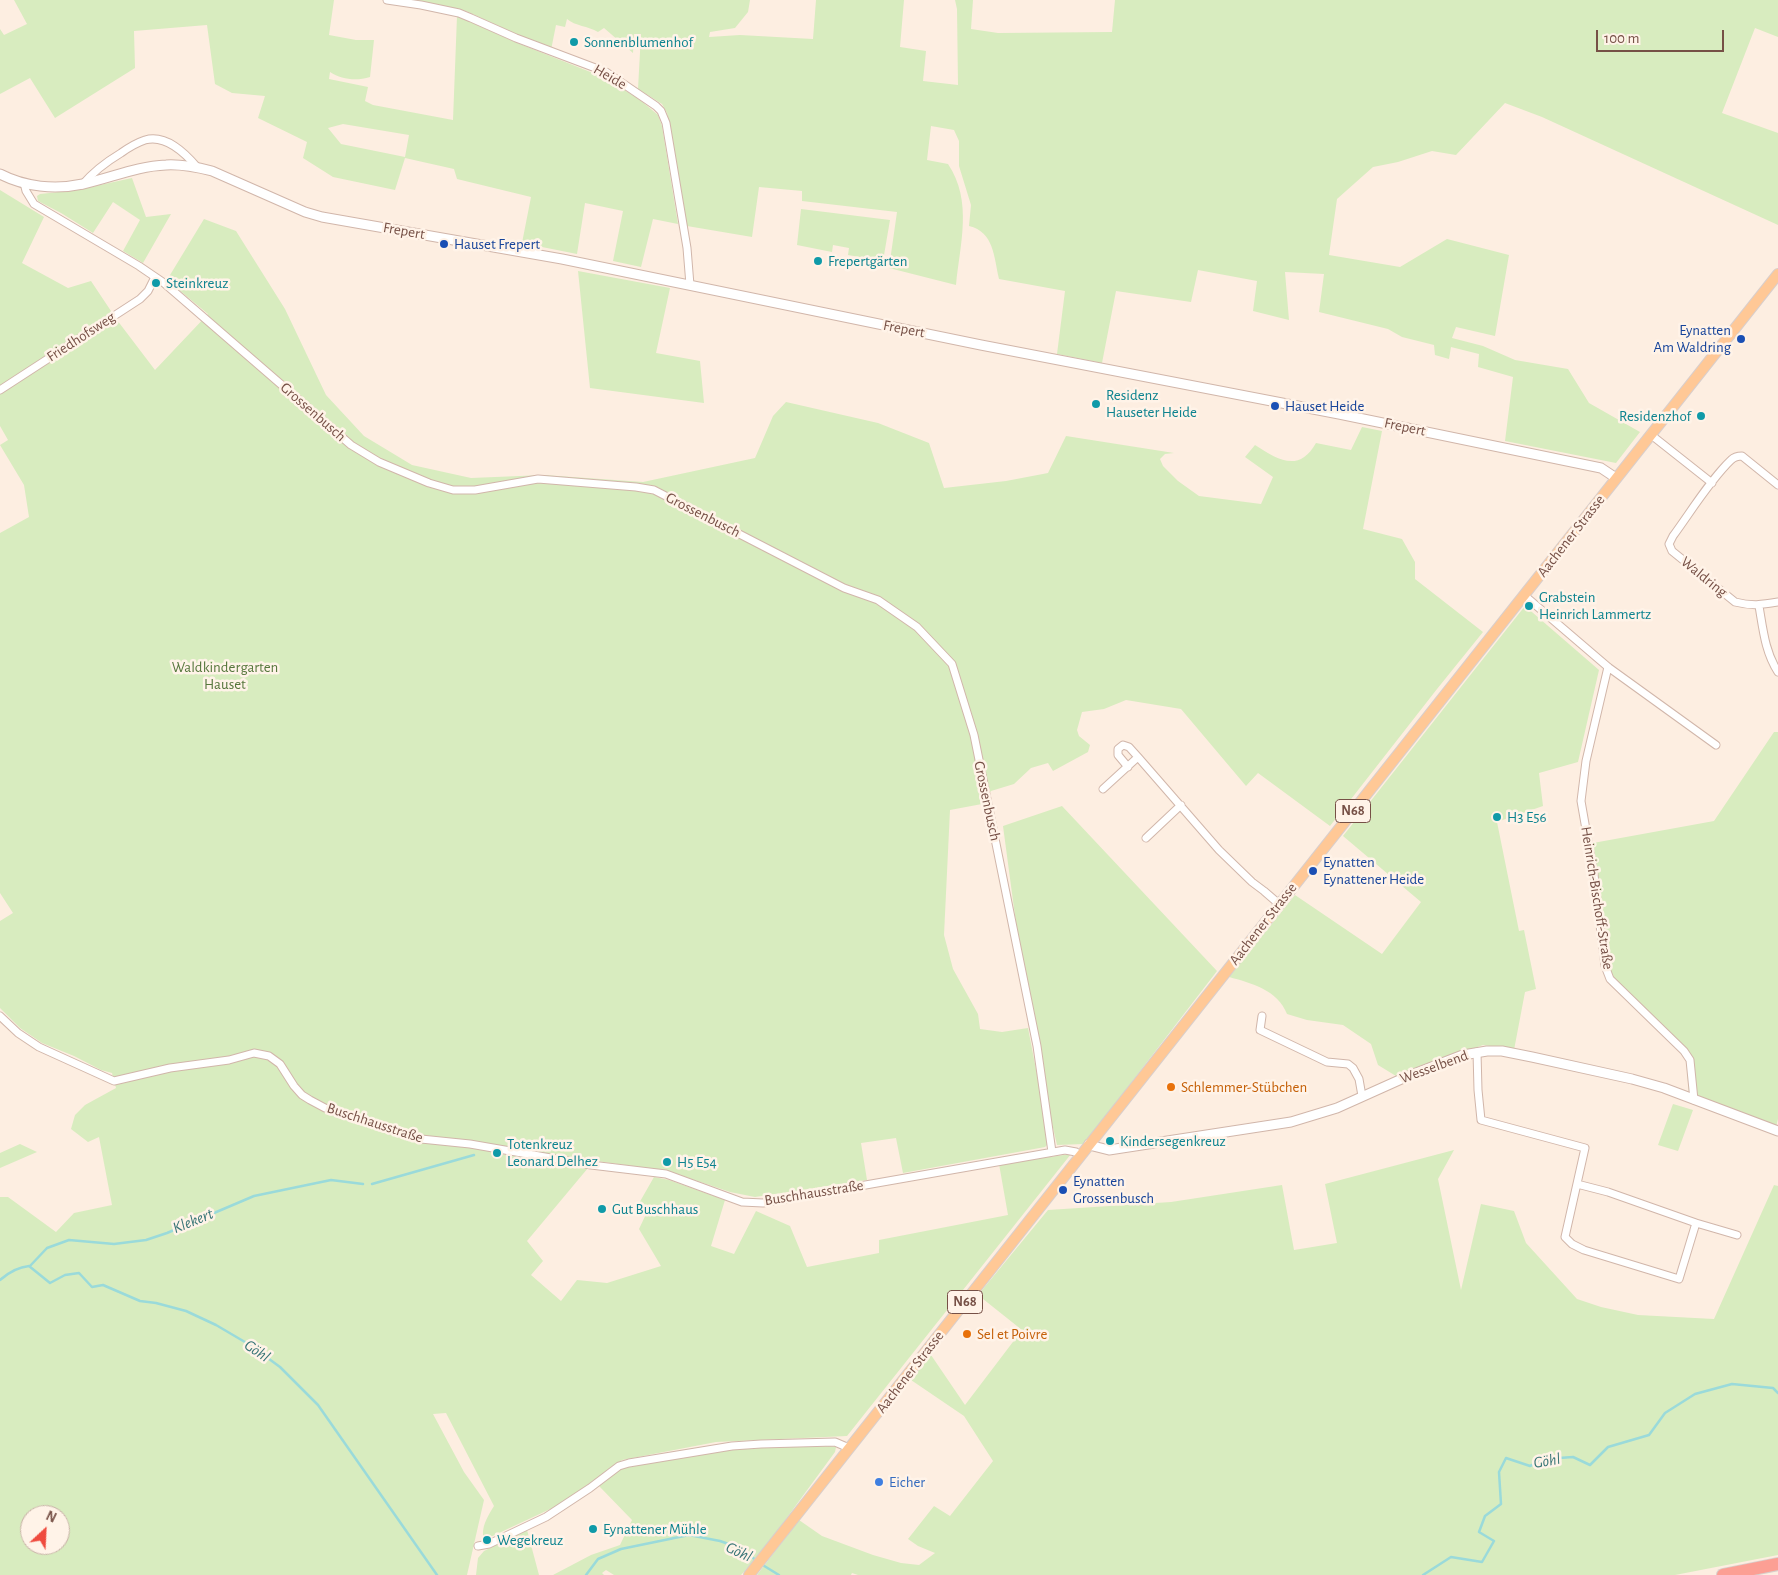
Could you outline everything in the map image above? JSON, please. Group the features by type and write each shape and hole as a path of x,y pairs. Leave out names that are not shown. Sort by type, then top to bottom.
{"highway":[{"path":"1723,1575 1778,1564"}],"main road":[{"name":"Aachener Strasse","path":"752,1571 1778,274"}],"street":[{"name":"Heide","path":"386,0 430,6 472,18 524,42 606,72 656,106 661,111 667,132 687,248 690,285"},
{"name":"Frepert","path":"82,184 93,172 114,157 146,140 171,144 186,155 197,167"},
{"name":"Frepert","path":"0,174 13,181 49,188 82,184 133,170 164,165 197,167 212,171 304,212 322,217 489,245 981,345 1348,416 1601,468 1616,478"},
{"name":"Grossenbusch","path":"24,183 26,192 34,204 155,277 351,445 379,462 429,484 453,490 475,490 538,479 654,490 844,588 878,600 917,627 952,664 974,735 1037,1046 1052,1152"},
{"name":"Friedhofsweg","path":"0,390 140,299 148,290 155,277"},
{"path":"1650,434 1712,483"},
{"name":"Waldring","path":"1778,485 1742,456 1737,456 1712,483 1669,544 1672,551 1735,602 1748,606 1778,602"},
{"path":"1524,596 1608,667 1716,745"},
{"path":"1759,606 1770,661 1778,672"},
{"name":"Heinrich-Bischoff-Straße","path":"1608,667 1586,761 1581,801 1594,875 1605,966 1610,979 1690,1060 1694,1100"},
{"path":"1128,767 1118,755 1118,749 1123,745 1129,747 1219,850 1252,882 1279,904"},
{"path":"1103,789 1138,757"},
{"path":"1146,838 1181,805"},
{"name":"Buschhausstraße","path":"0,1016 39,1047 114,1081 170,1068 229,1060 254,1053 269,1056 280,1064 294,1086 310,1100 326,1108 406,1136 470,1144 591,1165 666,1174 742,1202 763,1203 1065,1150 1076,1152 1080,1155"},
{"path":"1262,1016 1260,1030 1327,1062 1348,1064 1354,1068 1359,1079 1362,1096"},
{"name":"Wesselbend","path":"1089,1144 1109,1150 1291,1122 1338,1108 1406,1076 1463,1055 1477,1052 1502,1051 1632,1079 1664,1088 1778,1131"},
{"path":"1477,1052 1481,1120 1585,1148 1565,1237 1572,1244 1584,1250 1680,1279 1696,1223"},
{"path":"1577,1184 1608,1192 1696,1223 1737,1235"},
{"path":"478,1546 489,1544 546,1517 619,1466 629,1463 751,1444 835,1442 849,1448"}],"green space":[{"path":"14,0 334,0 329,35 356,40 374,40 370,77 350,79 339,77 330,72 329,79 368,87 365,101 373,105 453,120 457,16 515,42 603,77 639,99 658,115 662,126 678,224 653,219 641,267 613,261 623,211 585,203 577,254 522,243 531,197 457,179 454,169 405,158 395,190 333,177 303,158 307,142 258,118 265,96 232,93 215,84 207,25 134,31 135,68 55,118 30,78 0,94 0,29 4,35 27,24","holes":["343,124 409,135 405,157 341,144 328,128"]},
{"path":"415,0 750,0 748,12 735,28 710,32 709,37 740,35 813,39 816,0 904,0 900,47 926,51 923,81 958,85 957,9 955,0 973,0 971,29 998,33 1112,32 1115,0 1778,0 1778,37 1755,28 1722,113 1778,133 1778,225 1542,117 1505,103 1456,155 1432,151 1398,162 1373,167 1337,199 1329,255 1400,267 1447,239 1509,255 1495,336 1456,327 1452,338 1483,346 1515,360 1568,369 1589,403 1640,432 1616,463 1505,441 1513,377 1478,367 1479,354 1451,347 1449,359 1435,355 1434,345 1402,337 1388,329 1319,312 1324,274 1285,272 1289,320 1253,311 1257,281 1198,270 1191,302 1116,291 1102,363 1057,354 1065,291 999,279 992,246 984,234 969,226 971,205 959,166 959,141 954,130 931,126 927,160 948,164 956,178 960,193 963,223 956,285 889,268 897,212 802,201 802,191 759,187 752,237 687,226 667,113 662,104 638,89 641,34 634,34 633,53 604,28 598,32 567,19 565,27 556,25 551,50 466,11"},
{"path":"132,178 146,217 171,214 143,263 123,251 140,220 113,202 93,233 38,201 37,196 40,194 77,190"},
{"name":"Waldkindergarten Hauset","path":"0,190 44,217 22,263 68,288 91,281 117,320 155,370 208,314 167,280 204,219 236,231 285,309 326,395 364,436 412,465 471,478 544,475 643,482 755,458 773,416 786,402 878,423 929,443 944,488 1006,481 1048,473 1066,436 1174,453 1165,454 1160,459 1163,466 1178,481 1199,496 1261,504 1273,477 1245,457 1255,445 1280,459 1295,461 1303,458 1316,443 1351,450 1362,427 1382,431 1363,529 1402,539 1415,562 1415,579 1483,632 1330,826 1258,773 1246,786 1181,709 1126,700 1104,709 1082,712 1077,730 1079,736 1090,745 1088,752 1053,771 1048,763 1031,768 1014,784 991,791 982,804 950,810 944,935 953,969 978,1014 980,1029 1002,1032 1028,1028 1050,1142 1045,1147 903,1173 896,1138 861,1143 867,1180 755,1197 730,1192 668,1171 490,1146 490,1151 501,1154 588,1168 527,1241 543,1261 531,1275 561,1301 577,1280 607,1283 661,1266 639,1229 648,1210 638,1205 654,1177 669,1180 725,1200 711,1246 734,1254 756,1211 790,1226 807,1267 879,1253 879,1240 1008,1215 999,1164 1071,1154 847,1436 716,1442 622,1460 561,1504 484,1540 484,1527 494,1506 446,1413 433,1414 464,1472 484,1500 467,1575 0,1575 0,1197 8,1197 56,1232 74,1213 112,1205 99,1137 88,1142 71,1129 75,1115 85,1105 116,1088 112,1073 101,1070 42,1043 20,1028 0,1008 0,921 13,913 0,893 0,533 29,517 24,485 0,445 8,440 0,426"},
{"path":"801,209 890,220 883,261 848,255 849,248 833,245 832,252 797,245"},
{"path":"578,271 670,288 656,353 700,361 704,403 590,388"},
{"path":"1525,606 1599,670 1578,762 1539,773 1543,806 1497,822 1519,931 1524,930 1536,989 1525,992 1514,1050 1483,1045 1396,1076 1378,1065 1371,1044 1343,1025 1307,1020 1287,1014 1283,1006 1270,993 1255,985 1229,977 1295,895 1382,954 1421,902 1343,836"},
{"path":"1774,732 1778,732 1778,1119 1776,1127 1689,1094 1686,1059 1611,976 1593,843 1714,821"},
{"path":"1062,806 1217,971 1084,1144 1057,1145 1030,1028 1003,826"},
{"path":"1673,1104 1693,1110 1678,1151 1658,1145"},
{"path":"20,1144 37,1152 0,1168 0,1153"},
{"path":"1454,1150 1438,1179 1461,1290 1481,1204 1514,1211 1526,1243 1577,1299 1601,1307 1638,1315 1714,1319 1774,1185 1778,1186 1778,1555 1675,1575 858,1575 852,1573 851,1575 757,1575 799,1520 822,1536 901,1563 919,1565 935,1553 918,1546 908,1539 934,1506 950,1516 993,1461 964,1416 911,1380 931,1355 965,1405 1022,1330 978,1295 1048,1210 1171,1202 1282,1185 1294,1250 1337,1243 1325,1184"},
{"path":"836,1447 835,1452 761,1553 741,1575 614,1575 606,1570 602,1573 604,1575 553,1575 591,1555 620,1545 632,1520 599,1486 622,1468 646,1462 747,1448"},
{"path":"527,1530 539,1575 476,1575 478,1558 484,1551"}],"waterway":[{"name":"Klekert","path":"372,1184 474,1155"},
{"name":"Klekert","path":"30,1266 47,1248 69,1240 114,1244 146,1240 254,1196 331,1180 363,1184"},
{"name":"Göhl","path":"0,1280 14,1271 29,1266 50,1283 65,1275 79,1273 92,1287 103,1285 140,1301 186,1311 216,1325 250,1345 280,1367 318,1405 437,1575"},
{"name":"Göhl","path":"1423,1575 1451,1557 1482,1562 1494,1541 1479,1532 1485,1516 1501,1504 1499,1472 1506,1458 1530,1466 1545,1459 1573,1457 1590,1465 1608,1447 1649,1435 1665,1413 1695,1394 1732,1384 1773,1388 1778,1393"},
{"name":"Göhl","path":"586,1575 598,1559 621,1549 689,1535 720,1541 740,1548 757,1561"},
{"name":"Göhl","path":"761,1564 779,1575"}],"place":[{"name":"Sonnenblumenhof","path":"574,42"},
{"name":"Hauset Frepert","path":"444,244"},
{"name":"Frepertgärten","path":"818,261"},
{"name":"Steinkreuz","path":"156,283"},
{"name":"Eynatten Am Waldring","path":"1741,339"},
{"name":"Residenz Hauseter Heide","path":"1096,404"},
{"name":"Hauset Heide","path":"1275,406"},
{"name":"Residenzhof","path":"1701,416"},
{"name":"Grabstein Heinrich Lammertz","path":"1529,606"},
{"name":"H3 E56","path":"1497,817"},
{"name":"Eynatten Eynattener Heide","path":"1313,871"},
{"name":"Schlemmer-Stübchen","path":"1171,1087"},
{"name":"Kindersegenkreuz","path":"1110,1141"},
{"name":"Totenkreuz Leonard Delhez","path":"497,1153"},
{"name":"H5 E54","path":"667,1162"},
{"name":"Eynatten Grossenbusch","path":"1063,1190"},
{"name":"Gut Buschhaus","path":"602,1209"},
{"name":"Sel et Poivre","path":"967,1334"},
{"name":"Eicher","path":"879,1482"},
{"name":"Eynattener Mühle","path":"593,1529"},
{"name":"Wegekreuz","path":"487,1540"}]}
